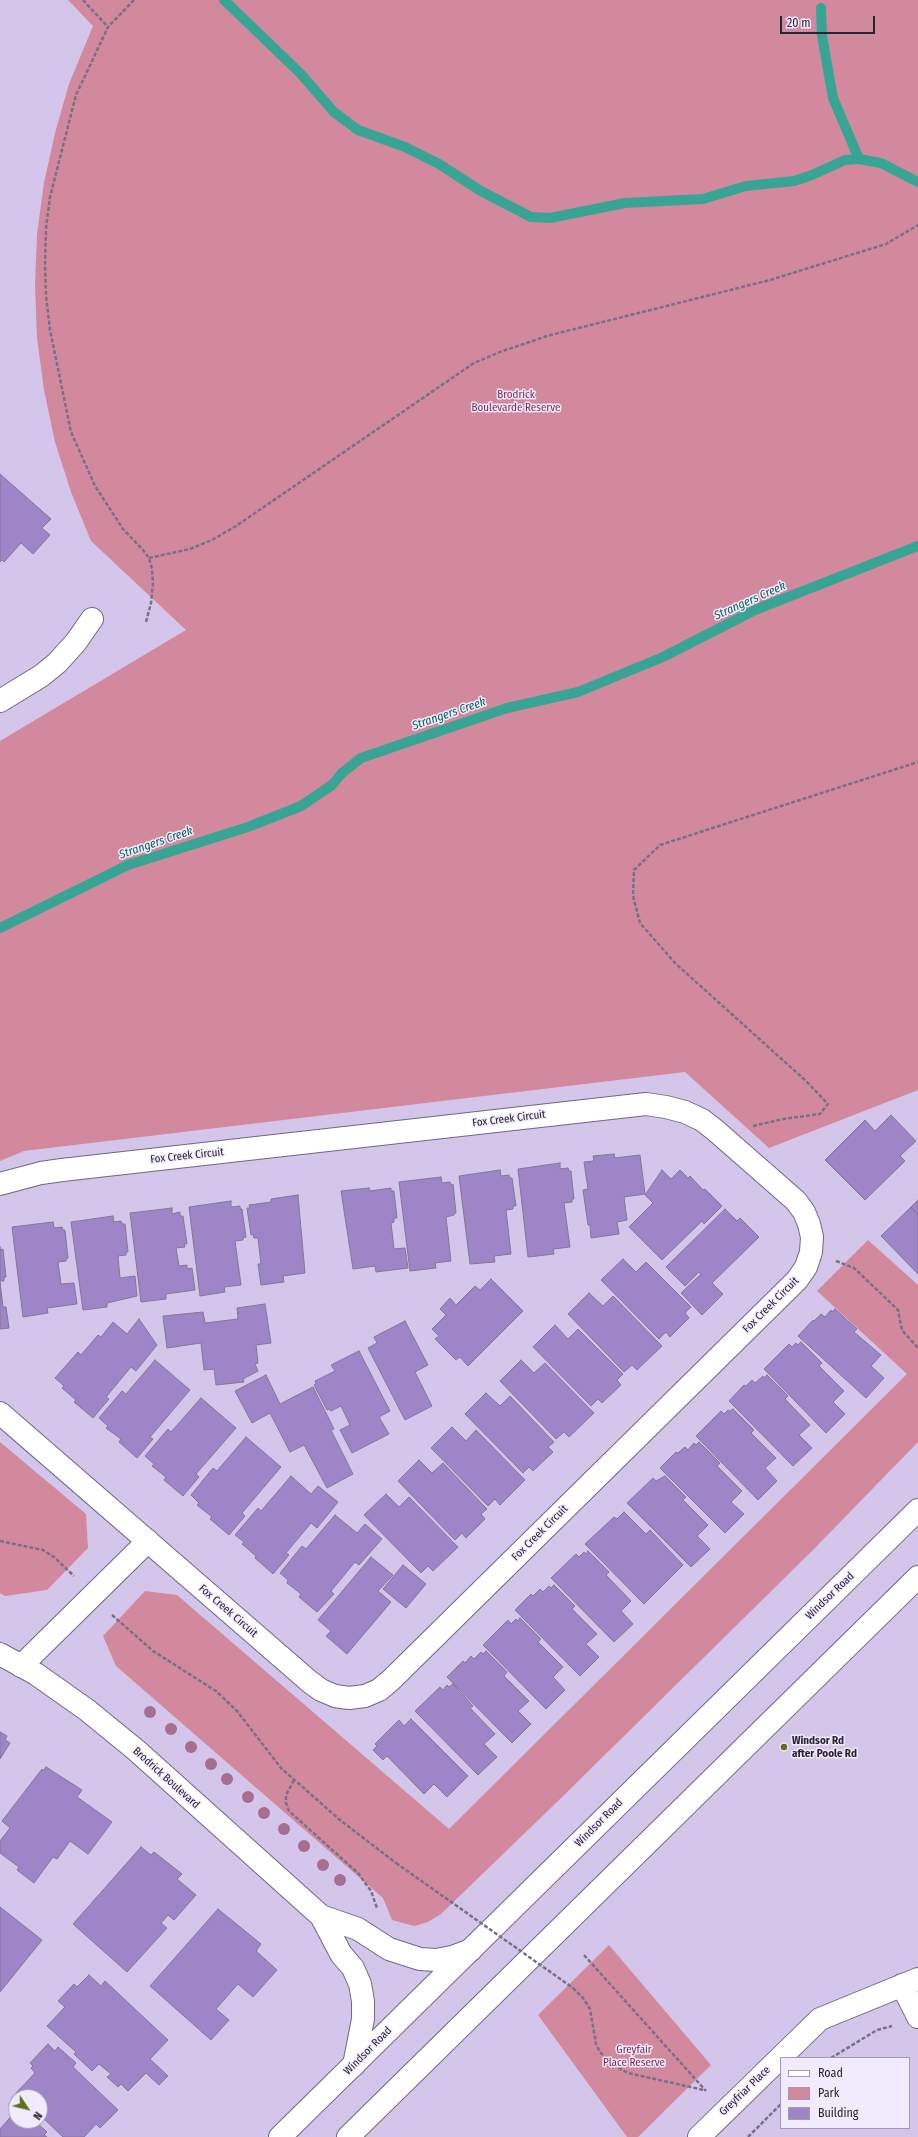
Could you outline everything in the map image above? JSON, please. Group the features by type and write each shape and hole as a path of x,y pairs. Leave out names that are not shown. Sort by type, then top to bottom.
{"street":[{"path":"0,701 41,676 57,663 76,642 92,619"},
{"name":"Fox Creek Circuit","path":"0,1184 41,1173 62,1170 626,1105 646,1104 685,1112 702,1120 796,1201 804,1212 811,1230 811,1250 806,1267 797,1280 391,1680 379,1690 365,1696 349,1698 335,1696 321,1690 0,1413"},
{"name":"Windsor Road","path":"280,2137 918,1510"},
{"path":"21,1666 148,1542"},
{"path":"348,2137 918,1577"},
{"name":"Brodrick Boulevard","path":"0,1654 88,1710 322,1916 342,1954 353,1968 360,1984 364,2001 363,2019 354,2065"},
{"name":"Brodrick Boulevard","path":"322,1916 358,1929 389,1950 409,1956 436,1960 452,1957 471,1950"},
{"path":"910,1982 918,2017"},
{"name":"Greyfriar Place","path":"781,2057 820,2019 910,1982"},
{"name":"Greyfriar Place","path":"699,2137 780,2058"}],"path":[{"path":"83,0 108,27"},
{"path":"134,0 108,27 76,94 50,197 46,228 46,295 56,366 71,432 94,486 123,529 149,558 153,583 151,603 146,622"},
{"path":"149,558 190,549 212,540 288,491 474,363 546,336 770,280 886,244 918,226"},
{"path":"727,1140 754,1125 820,1114 828,1104 806,1081 675,963 640,923 633,896 634,870 660,845 918,762"},
{"path":"811,1250 854,1268 898,1310 902,1330 918,1348"},
{"path":"0,1541 43,1550 54,1557 79,1580"},
{"path":"107,1609 144,1644 216,1691 237,1711 281,1768 377,1849 578,1992 590,2009 596,2044 600,2052 610,2063 628,2073 705,2090 584,1954"},
{"path":"294,1780 286,1795 286,1803 289,1811 358,1873 371,1891"},
{"path":"833,2057 877,2030 897,2024"},
{"path":"748,2137 780,2105"}],"green space":[{"name":"Brodrick Boulevarde Reserve","path":"68,0 918,0 918,1090 769,1148 685,1072 24,1151 0,1161 0,741 186,630 91,541 71,492 55,442 44,390 37,338 35,285 37,234 44,183 55,133 69,84 93,26"},
{"path":"868,1240 918,1285 918,1442 813,1550 558,1801 441,1914 428,1922 414,1926 392,1920 383,1898 116,1666 103,1636 145,1591 177,1595 449,1829 907,1374 817,1291"},
{"path":"0,1442 86,1514 88,1548 47,1590 5,1596 0,1593"},
{"name":"Greyfair Place Reserve","path":"609,1945 711,2065 638,2137 627,2137 538,2015"}],"building":[{"path":"0,474 51,519 42,528 50,535 33,554 21,543 4,562 2,560 0,562"},
{"path":"891,1115 916,1141 900,1156 905,1161 865,1200 825,1160 865,1120 875,1131"},
{"path":"614,1154 615,1158 640,1155 645,1194 624,1197 627,1220 617,1222 619,1234 591,1238 583,1190 588,1189 584,1162 594,1161 593,1156"},
{"path":"560,1163 560,1169 568,1168 569,1171 571,1171 574,1199 572,1199 572,1202 564,1203 570,1247 553,1249 554,1254 528,1257 518,1169"},
{"path":"500,1170 501,1176 509,1175 510,1178 512,1178 516,1206 513,1206 513,1209 506,1210 511,1254 494,1256 495,1262 470,1264 459,1176"},
{"path":"662,1170 671,1179 680,1170 688,1178 690,1176 703,1190 705,1189 722,1206 704,1224 702,1221 662,1260 629,1227 653,1203 645,1195"},
{"path":"441,1177 442,1183 450,1182 451,1185 453,1184 456,1213 446,1217 451,1261 435,1263 436,1268 410,1271 399,1182"},
{"path":"369,1188 370,1191 391,1188 391,1191 394,1191 397,1218 394,1218 394,1222 391,1223 394,1249 405,1248 408,1268 376,1272 375,1266 353,1269 341,1191"},
{"path":"298,1195 305,1273 283,1276 284,1282 261,1285 258,1264 261,1264 258,1238 254,1238 253,1234 251,1235 247,1208 250,1208 249,1205 271,1202 271,1199"},
{"path":"918,1200 918,1215 911,1207"},
{"path":"231,1201 231,1207 240,1206 240,1209 242,1209 246,1237 243,1238 243,1240 235,1241 241,1285 224,1287 225,1292 200,1296 189,1207"},
{"path":"911,1207 918,1215 918,1274 881,1236"},
{"path":"172,1208 172,1214 180,1212 180,1216 183,1216 187,1244 184,1244 185,1247 176,1248 179,1266 187,1265 187,1269 192,1268 195,1290 166,1294 166,1299 141,1302 130,1213"},
{"path":"725,1209 737,1221 740,1218 759,1237 712,1283 723,1294 702,1315 681,1293 701,1274 699,1272 685,1286 666,1267"},
{"path":"113,1216 114,1222 121,1221 122,1224 125,1224 128,1252 126,1252 126,1255 118,1256 120,1278 135,1276 137,1296 107,1303 107,1307 83,1310 71,1222"},
{"path":"53,1222 54,1228 62,1227 63,1230 65,1230 68,1258 66,1261 58,1262 61,1284 74,1283 77,1304 47,1308 48,1313 23,1317 12,1227"},
{"path":"3,1249 6,1277 4,1277 4,1281 0,1281 0,1250"},
{"path":"623,1259 636,1272 646,1262 691,1307 685,1313 689,1318 670,1337 666,1332 659,1339 601,1280"},
{"path":"491,1279 523,1311 468,1366 460,1357 456,1360 435,1339 439,1336 432,1329 446,1315 440,1309 450,1298 456,1305 475,1286 480,1290"},
{"path":"0,1282 3,1307 6,1307 9,1328 0,1329"},
{"path":"589,1293 603,1306 613,1296 662,1346 637,1370 632,1365 624,1372 568,1314"},
{"path":"265,1304 271,1343 256,1345 258,1363 255,1364 258,1371 243,1379 244,1382 216,1385 214,1369 204,1370 201,1343 167,1348 163,1316 203,1312 205,1323 238,1319 237,1308"},
{"path":"835,1309 857,1329 854,1332 881,1355 871,1366 884,1378 866,1398 798,1336 821,1314 825,1317 831,1310 832,1312"},
{"path":"139,1319 157,1345 136,1371 131,1367 106,1397 109,1399 93,1418 74,1402 76,1400 62,1388 64,1386 55,1378 78,1352 81,1355 98,1335 101,1337 113,1322 127,1334"},
{"path":"405,1321 428,1365 415,1372 432,1406 405,1420 368,1348 377,1343 374,1337"},
{"path":"555,1325 568,1339 578,1329 623,1374 617,1380 621,1385 602,1403 598,1399 591,1406 533,1347"},
{"path":"801,1342 822,1363 819,1366 844,1391 833,1402 845,1414 826,1433 764,1369 789,1344 792,1347 796,1343 798,1345"},
{"path":"359,1351 390,1411 379,1417 389,1434 352,1453 340,1430 350,1425 341,1406 331,1411 329,1409 327,1410 314,1385 316,1384 315,1381 335,1371 331,1365"},
{"path":"155,1360 190,1390 150,1437 153,1439 137,1458 119,1442 121,1439 106,1428 108,1426 99,1418 122,1391 126,1394"},
{"path":"521,1360 534,1373 545,1363 594,1413 569,1437 564,1432 556,1439 500,1381"},
{"path":"266,1375 280,1404 313,1387 334,1429 331,1430 353,1474 327,1488 304,1445 290,1452 270,1413 252,1423 235,1391"},
{"path":"767,1375 788,1396 785,1399 810,1425 799,1435 812,1448 793,1466 729,1401 744,1385 746,1386 752,1380 755,1383 763,1376 764,1378"},
{"path":"486,1393 500,1406 510,1396 554,1442 548,1447 553,1452 533,1471 529,1467 523,1473 465,1414"},
{"path":"201,1398 236,1428 196,1474 199,1477 183,1496 164,1480 166,1477 152,1466 154,1464 145,1456 168,1429 171,1432"},
{"path":"733,1409 754,1430 751,1433 776,1458 765,1468 777,1481 758,1500 696,1436 721,1411 724,1414 728,1410 730,1411"},
{"path":"452,1427 466,1441 476,1430 525,1480 500,1505 495,1499 488,1506 431,1448"},
{"path":"246,1437 281,1467 242,1513 245,1516 229,1535 210,1519 212,1517 197,1505 199,1503 191,1495 213,1468 217,1471"},
{"path":"699,1442 720,1463 717,1466 742,1491 731,1502 744,1514 725,1533 660,1468 676,1452 678,1453 685,1447 688,1450 694,1443 696,1445"},
{"path":"419,1460 432,1473 443,1463 487,1509 481,1514 485,1519 466,1538 462,1533 455,1540 398,1481"},
{"path":"291,1476 311,1494 318,1486 338,1502 317,1528 311,1523 286,1553 289,1555 273,1574 255,1558 256,1556 242,1544 244,1542 235,1535 258,1508 261,1511"},
{"path":"665,1476 686,1497 683,1500 708,1525 697,1536 710,1549 691,1567 627,1503 653,1478 656,1481"},
{"path":"386,1494 399,1507 409,1497 458,1547 433,1571 428,1566 421,1573 364,1515"},
{"path":"624,1512 646,1534 650,1530 683,1565 644,1604 585,1544 614,1517 617,1519"},
{"path":"335,1515 357,1533 365,1524 382,1539 359,1565 355,1562 331,1591 334,1594 317,1612 299,1597 301,1594 287,1583 288,1580 280,1573 302,1546 306,1549"},
{"path":"588,1551 609,1572 606,1575 631,1601 621,1611 633,1624 614,1642 551,1578 576,1554 579,1557 584,1552 586,1554"},
{"path":"371,1557 393,1575 378,1591 391,1602 347,1654 326,1636 331,1631 318,1620"},
{"path":"403,1565 426,1584 406,1608 383,1589"},
{"path":"554,1585 575,1606 572,1609 597,1634 586,1644 599,1657 580,1676 515,1610 531,1594 533,1596 540,1589 543,1592 549,1586 551,1588"},
{"path":"520,1618 541,1639 538,1642 563,1667 553,1677 565,1690 546,1709 483,1645 508,1620 511,1624 516,1619 518,1621"},
{"path":"486,1651 507,1672 504,1676 529,1701 518,1711 531,1724 512,1743 447,1677 463,1661 465,1663 471,1656 474,1659 481,1652 483,1654"},
{"path":"453,1684 473,1706 470,1708 495,1734 484,1744 497,1757 478,1775 415,1711 440,1687 443,1690 447,1685 449,1687"},
{"path":"411,1719 468,1776 447,1797 434,1784 424,1794 387,1756 383,1760 373,1750 377,1746 375,1744 399,1720 404,1726"},
{"path":"0,1732 7,1736 5,1740 10,1743 0,1759"},
{"path":"46,1767 82,1790 77,1797 112,1822 88,1854 70,1841 57,1859 53,1857 34,1883 17,1870 19,1867 0,1853 0,1841 10,1828 2,1821 42,1769 43,1771"},
{"path":"141,1847 151,1855 154,1852 182,1874 177,1879 196,1895 174,1920 168,1915 161,1923 167,1928 127,1972 73,1924"},
{"path":"0,1907 42,1940 0,1992"},
{"path":"218,1909 261,1944 256,1951 277,1970 253,1997 238,1984 216,2009 229,2020 211,2040 150,1986"},
{"path":"89,1975 101,1986 105,1981 168,2040 150,2059 168,2076 159,2085 146,2073 128,2091 121,2084 118,2087 107,2077 111,2074 99,2064 92,2071 74,2054 76,2052 47,2026 65,2007 58,2001 74,1984 77,1987"},
{"path":"48,2044 55,2051 58,2047 76,2063 73,2067 118,2110 100,2128 96,2124 84,2137 63,2137 48,2123 48,2089 20,2089 35,2073 31,2068 33,2066 30,2063"},
{"path":"8,2120 8,2129 44,2129 47,2132 44,2135 47,2137 0,2137 0,2129"}],"waterway":[{"path":"224,0 300,73 334,112 358,130 405,147 439,164 481,191 531,217 550,218 625,203 703,199 746,186 794,181 812,175 845,160 859,159 881,163 918,182"},
{"path":"821,8 822,36 833,98 859,159"},
{"name":"Strangers Creek","path":"0,928 128,865 248,827 301,806 332,785 342,773 361,758 507,708 578,692 663,657 755,610 918,546"}],"place":[{"name":"Windsor Rd after Poole Rd","path":"784,1747"}]}
